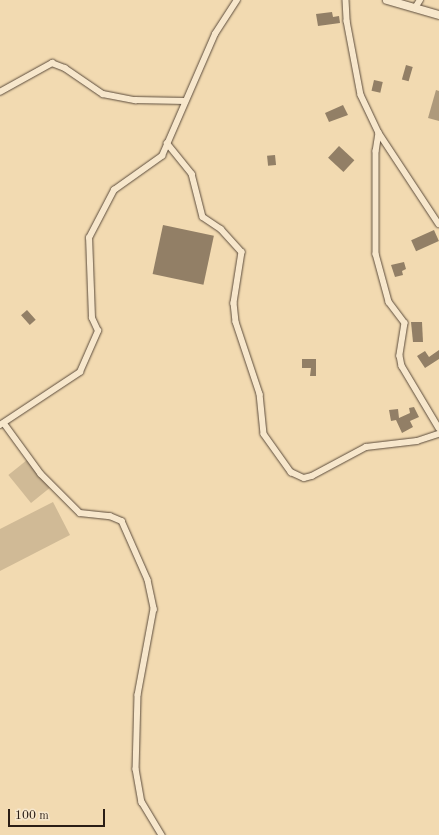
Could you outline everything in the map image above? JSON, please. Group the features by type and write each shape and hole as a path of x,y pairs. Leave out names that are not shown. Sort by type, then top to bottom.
{"main road":[{"path":"387,0 439,15"}],"street":[{"path":"162,835 142,802 136,769 138,695 154,609 148,580 122,521 110,516 80,513 65,494 41,474 2,424 80,372 98,331 92,318 89,238 114,190 162,156 166,143 214,34 237,0"},
{"path":"346,0 347,21 361,95 379,133 439,224"},
{"path":"416,8 420,0"},
{"path":"0,92 52,64 108,96 185,101"},
{"path":"379,133 376,151 376,254 389,302 405,323 400,356 402,366 439,428"},
{"path":"166,143 192,174 203,217 222,229 242,252 234,303 236,322 260,394 264,434 292,472 304,478 312,476 366,447 416,441 439,434"}],"shaded area":[{"path":"436,90 439,91 439,121 428,118"},
{"path":"27,460 50,488 31,503 8,475"},
{"path":"53,502 70,535 0,571 0,529"}],"building":[{"path":"332,12 333,17 339,16 340,23 318,26 316,14"},
{"path":"406,65 413,67 409,81 402,79"},
{"path":"374,80 383,82 380,93 372,91"},
{"path":"343,105 348,115 329,122 325,113"},
{"path":"339,146 354,160 343,172 328,158"},
{"path":"275,155 276,165 268,166 267,156"},
{"path":"163,225 214,236 203,285 153,274"},
{"path":"434,230 439,241 416,251 411,240"},
{"path":"404,262 406,269 402,271 403,275 395,277 391,265"},
{"path":"27,310 36,320 30,325 21,315"},
{"path":"411,322 422,322 423,342 413,342"},
{"path":"439,350 439,359 425,368 417,356 425,351 429,357"},
{"path":"302,359 316,359 316,376 310,376 311,368 302,368"},
{"path":"414,407 419,417 410,421 413,427 402,433 396,420 391,421 389,410 398,409 399,418 410,413 409,408"}]}
